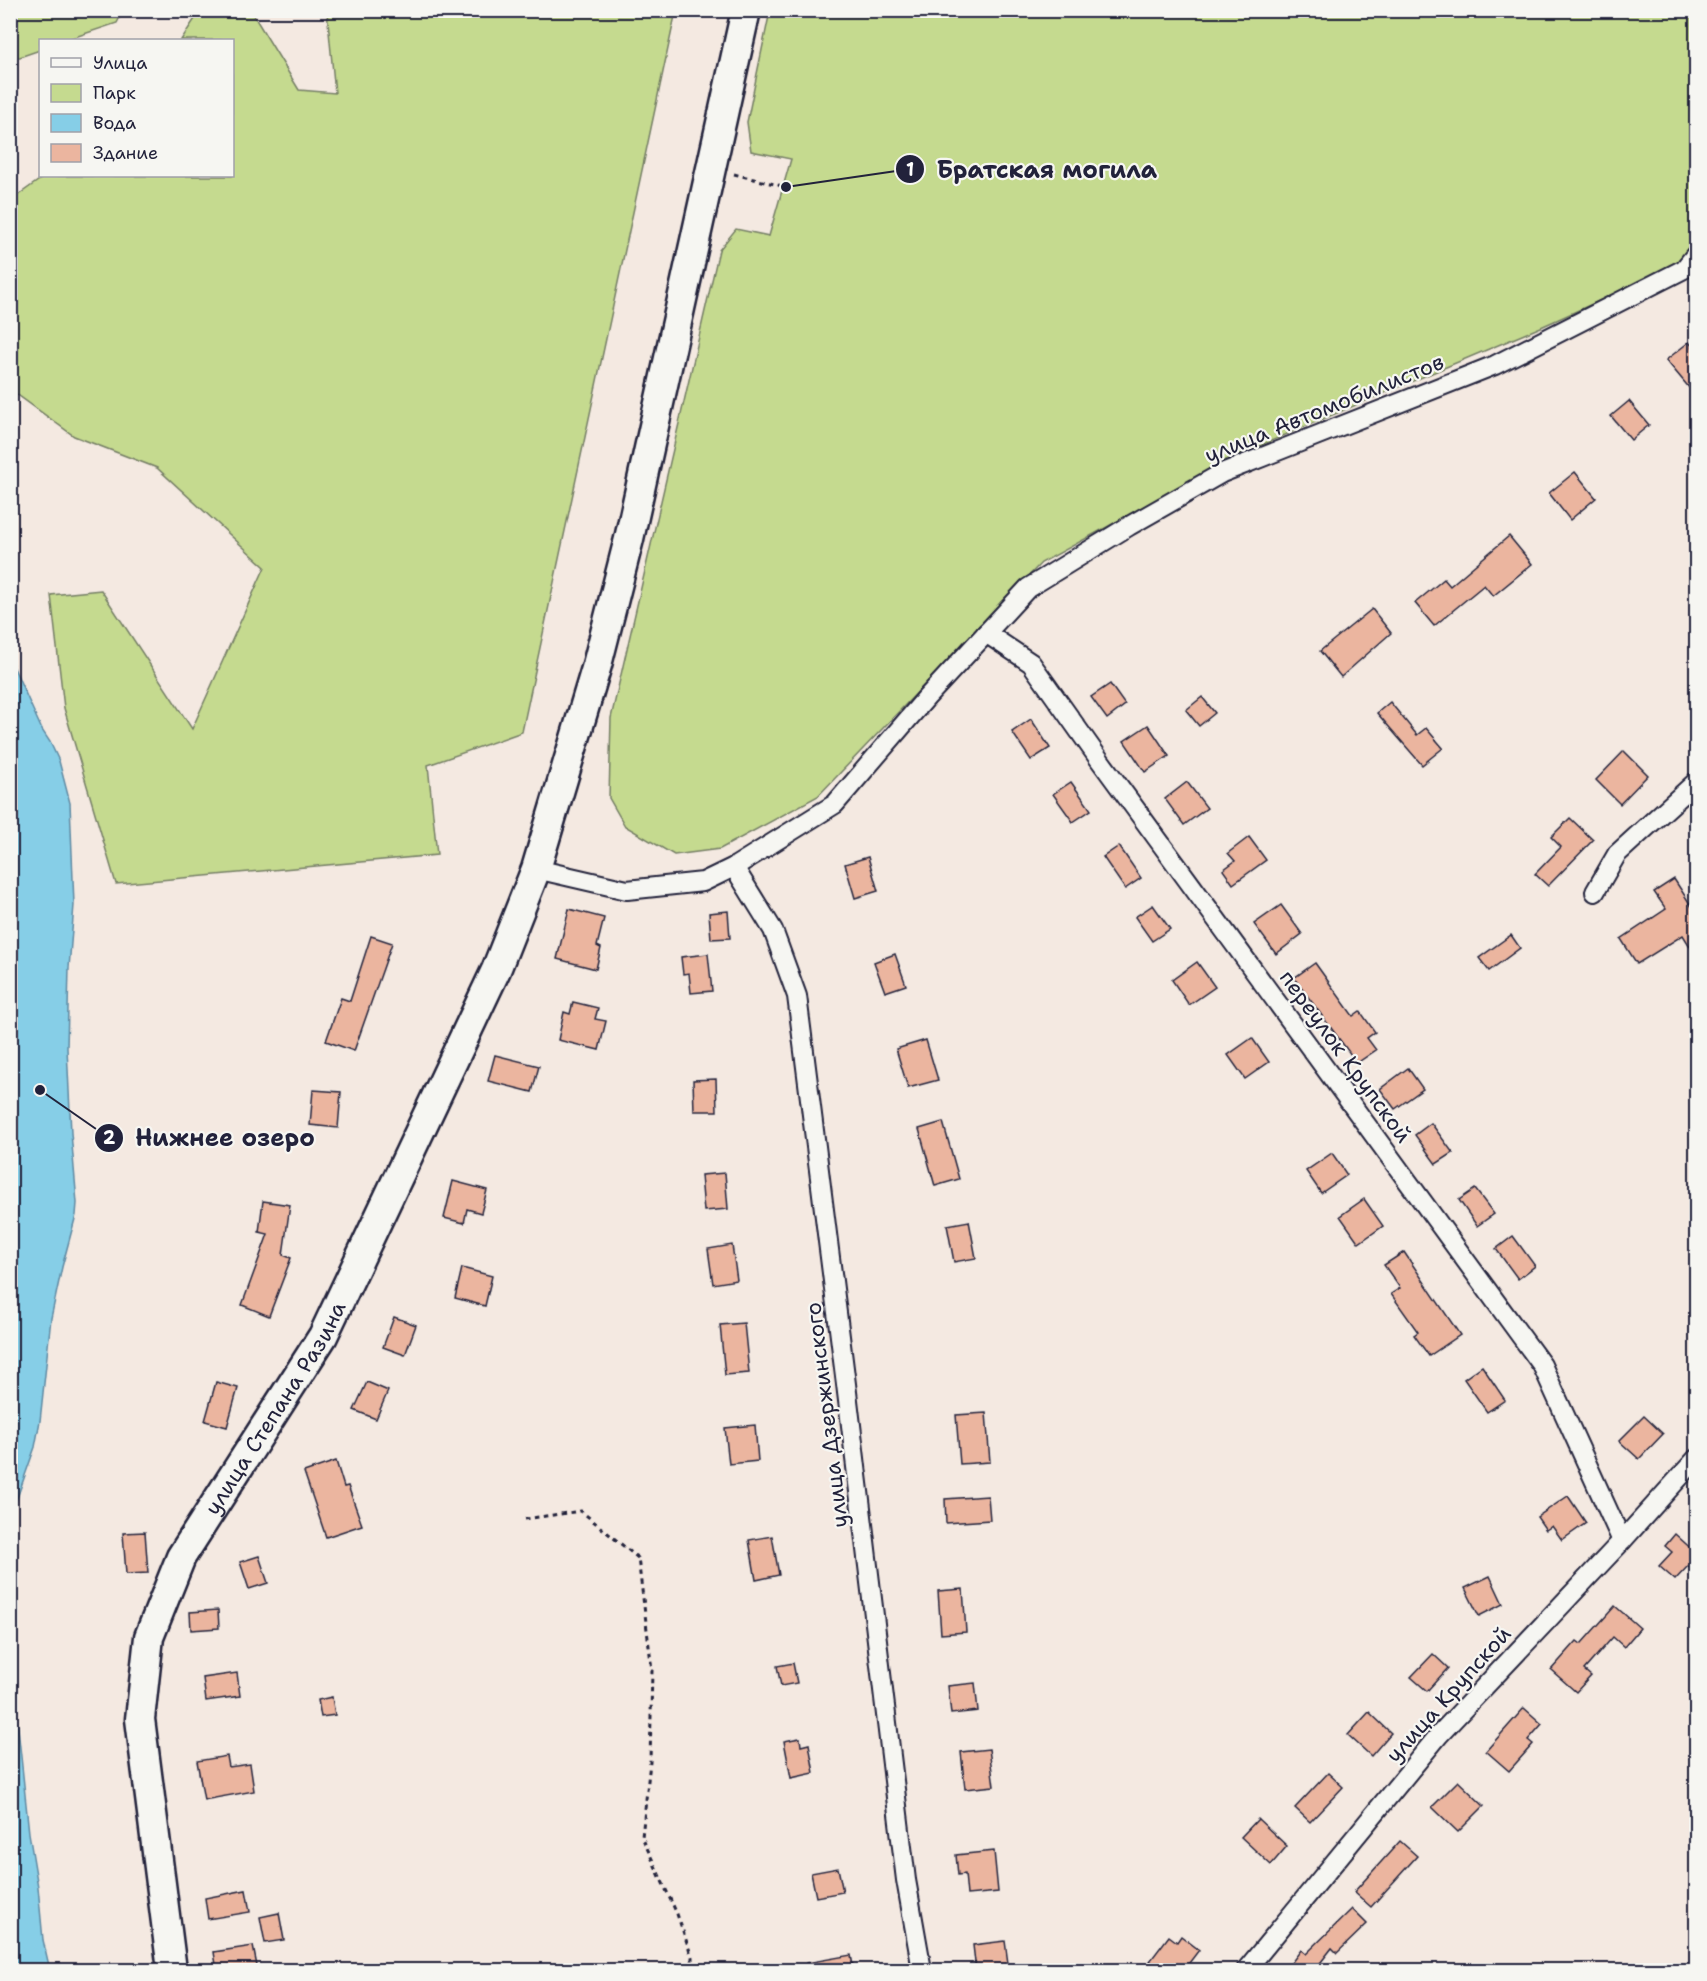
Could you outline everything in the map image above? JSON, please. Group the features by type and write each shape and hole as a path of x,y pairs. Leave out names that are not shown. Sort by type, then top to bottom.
{"main road":[{"name":"улица Степана Разина","path":"171,1971 140,1719 150,1637 181,1557 323,1336 496,970 536,869 597,665 629,539 746,10"}],"street":[{"name":"улица Автомобилистов","path":"536,869 627,890 703,882 734,867 835,804 927,697 1028,588 1129,526 1222,473 1495,365 1684,269 1696,254"},
{"name":"переулок Крупской","path":"986,633 1031,663 1542,1365 1622,1541"},
{"path":"1595,892 1617,854 1696,782"},
{"name":"улица Дзержинского","path":"734,867 773,930 797,996 906,1880 922,1971"},
{"name":"улица Крупской","path":"1246,1971 1439,1735 1696,1459"}],"path":[{"path":"730,172 786,187"},
{"path":"525,1520 581,1511 638,1558 652,1670 650,1762 642,1837 677,1914 692,1957 692,1971"}],"green space":[{"path":"11,10 123,11 117,23 69,39 39,39 39,50 11,60"},
{"path":"200,11 251,11 299,90 335,93 327,11 676,11 522,732 428,765 437,855 116,884 64,708 51,595 101,590 192,729 265,567 157,468 74,436 11,390 11,206 14,198 44,177 234,177 234,39 182,39"},
{"path":"770,11 1696,11 1696,244 1679,265 1541,327 1240,454 1041,563 818,796 720,849 674,855 625,826 609,798 611,718 719,250 736,229 769,236 791,159 751,151 747,122"}],"water":[{"path":"10,659 42,730 59,761 70,803 74,905 69,968 67,1048 77,1203 51,1318 35,1447 11,1515"},
{"path":"11,1684 43,1940 50,1970 11,1970"}],"building":[{"path":"1689,342 1696,351 1696,396 1666,360"},
{"path":"1629,401 1649,425 1631,440 1611,416"},
{"path":"1575,472 1596,498 1570,520 1549,493"},
{"path":"1509,536 1532,564 1493,596 1484,585 1434,626 1415,603 1444,579 1450,586"},
{"path":"1372,609 1391,633 1341,677 1320,651"},
{"path":"1110,684 1125,705 1107,719 1091,697"},
{"path":"1202,697 1215,713 1199,726 1186,710"},
{"path":"1390,702 1417,735 1426,728 1443,748 1422,765 1377,713"},
{"path":"1031,719 1050,748 1031,760 1012,732"},
{"path":"1148,725 1169,756 1145,772 1124,741"},
{"path":"1624,751 1648,775 1620,804 1596,780"},
{"path":"1071,782 1091,810 1073,822 1053,794"},
{"path":"1187,782 1207,808 1184,825 1165,799"},
{"path":"1570,818 1593,840 1548,886 1535,874 1561,847 1551,837"},
{"path":"1249,837 1266,860 1233,884 1223,870 1235,861 1228,853"},
{"path":"1119,846 1141,878 1125,889 1103,857"},
{"path":"868,857 878,891 855,898 845,864"},
{"path":"1674,879 1696,913 1696,956 1683,935 1637,964 1621,939 1666,909 1654,892"},
{"path":"1153,905 1170,929 1152,941 1135,917"},
{"path":"1281,905 1302,934 1276,954 1254,924"},
{"path":"569,909 604,918 597,946 601,948 596,969 557,959"},
{"path":"728,911 730,938 711,939 709,913"},
{"path":"1511,935 1520,948 1489,971 1479,958"},
{"path":"371,936 392,943 354,1051 326,1041 341,998 350,1001"},
{"path":"708,954 712,991 691,993 689,973 683,974 681,957"},
{"path":"895,954 906,985 885,992 874,962"},
{"path":"1197,962 1215,987 1189,1005 1172,980"},
{"path":"1315,963 1353,1016 1360,1011 1375,1032 1367,1038 1376,1050 1357,1063 1294,978"},
{"path":"573,1002 598,1008 595,1019 606,1021 599,1050 558,1040 564,1012 570,1014"},
{"path":"1252,1038 1269,1062 1245,1079 1228,1055"},
{"path":"926,1040 938,1080 908,1088 896,1049"},
{"path":"495,1055 539,1066 532,1092 488,1081"},
{"path":"1408,1068 1423,1089 1395,1109 1380,1089"},
{"path":"716,1079 717,1111 694,1111 693,1080"},
{"path":"313,1090 341,1092 338,1128 310,1125"},
{"path":"943,1122 959,1179 935,1186 919,1129"},
{"path":"1431,1123 1453,1153 1436,1164 1415,1135"},
{"path":"1332,1153 1347,1175 1321,1193 1306,1171"},
{"path":"725,1173 728,1209 704,1211 701,1175"},
{"path":"453,1181 487,1190 481,1213 467,1209 464,1223 444,1218"},
{"path":"1475,1189 1494,1214 1477,1226 1459,1200"},
{"path":"1364,1199 1383,1226 1359,1243 1340,1216"},
{"path":"263,1201 290,1205 283,1255 291,1258 269,1316 242,1305 268,1234 259,1232"},
{"path":"969,1221 976,1258 954,1262 947,1225"},
{"path":"1513,1236 1535,1266 1518,1279 1496,1249"},
{"path":"732,1245 737,1280 713,1284 708,1249"},
{"path":"1404,1252 1460,1335 1429,1356 1414,1335 1418,1332 1391,1294 1400,1288 1384,1265"},
{"path":"462,1268 492,1276 485,1306 455,1298"},
{"path":"394,1317 416,1325 405,1355 383,1347"},
{"path":"744,1323 749,1373 725,1375 720,1325"},
{"path":"1482,1366 1505,1400 1487,1412 1464,1379"},
{"path":"216,1382 238,1388 227,1427 205,1421"},
{"path":"367,1382 388,1391 376,1419 354,1410"},
{"path":"986,1413 990,1462 960,1464 956,1415"},
{"path":"1644,1416 1663,1434 1639,1459 1619,1441"},
{"path":"755,1425 758,1461 729,1464 725,1428"},
{"path":"336,1461 344,1487 348,1486 362,1525 326,1537 304,1472"},
{"path":"988,1496 990,1520 946,1523 945,1499"},
{"path":"1568,1496 1586,1523 1562,1540 1552,1526 1546,1530 1537,1517"},
{"path":"145,1532 148,1573 126,1574 123,1533"},
{"path":"1675,1534 1696,1553 1696,1574 1688,1566 1675,1580 1659,1566 1672,1552 1665,1546"},
{"path":"772,1536 779,1575 756,1580 749,1540"},
{"path":"259,1556 268,1583 249,1589 240,1562"},
{"path":"1490,1576 1503,1604 1479,1616 1465,1588"},
{"path":"963,1589 966,1632 941,1634 938,1591"},
{"path":"1615,1606 1640,1628 1624,1647 1613,1637 1584,1670 1591,1676 1576,1692 1551,1670 1577,1641 1581,1644"},
{"path":"218,1610 219,1628 191,1630 190,1612"},
{"path":"1433,1654 1448,1668 1427,1691 1411,1677"},
{"path":"793,1663 797,1683 781,1686 777,1666"},
{"path":"237,1673 240,1696 206,1701 203,1678"},
{"path":"975,1683 978,1711 951,1714 948,1686"},
{"path":"332,1697 335,1715 321,1717 318,1700"},
{"path":"1524,1708 1542,1724 1528,1740 1533,1744 1509,1771 1486,1751"},
{"path":"1369,1712 1391,1733 1371,1756 1348,1735"},
{"path":"800,1738 801,1746 809,1744 814,1773 791,1778 784,1741"},
{"path":"989,1749 994,1786 965,1789 961,1752"},
{"path":"227,1756 229,1767 250,1764 254,1791 204,1800 197,1761"},
{"path":"1328,1773 1343,1787 1310,1822 1295,1808"},
{"path":"1458,1781 1484,1806 1458,1832 1432,1807"},
{"path":"1258,1819 1287,1846 1271,1865 1241,1837"},
{"path":"1400,1841 1417,1856 1371,1907 1354,1892"},
{"path":"994,1851 998,1892 967,1895 965,1874 958,1875 956,1855"},
{"path":"838,1868 843,1892 816,1897 811,1873"},
{"path":"246,1890 250,1912 208,1919 205,1898"},
{"path":"1352,1909 1367,1924 1337,1953 1332,1948 1314,1971 1285,1971 1301,1950 1306,1954"},
{"path":"279,1913 284,1940 265,1943 260,1917"},
{"path":"1169,1936 1177,1942 1181,1936 1199,1950 1183,1971 1163,1971 1150,1961"},
{"path":"1005,1941 1009,1971 976,1971 973,1945"},
{"path":"253,1946 258,1971 217,1971 214,1952"},
{"path":"851,1955 854,1971 807,1971 806,1963"}],"place":[{"name":"Братская могила","path":"786,187"},
{"name":"Нижнее озеро","path":"40,1090"}]}
